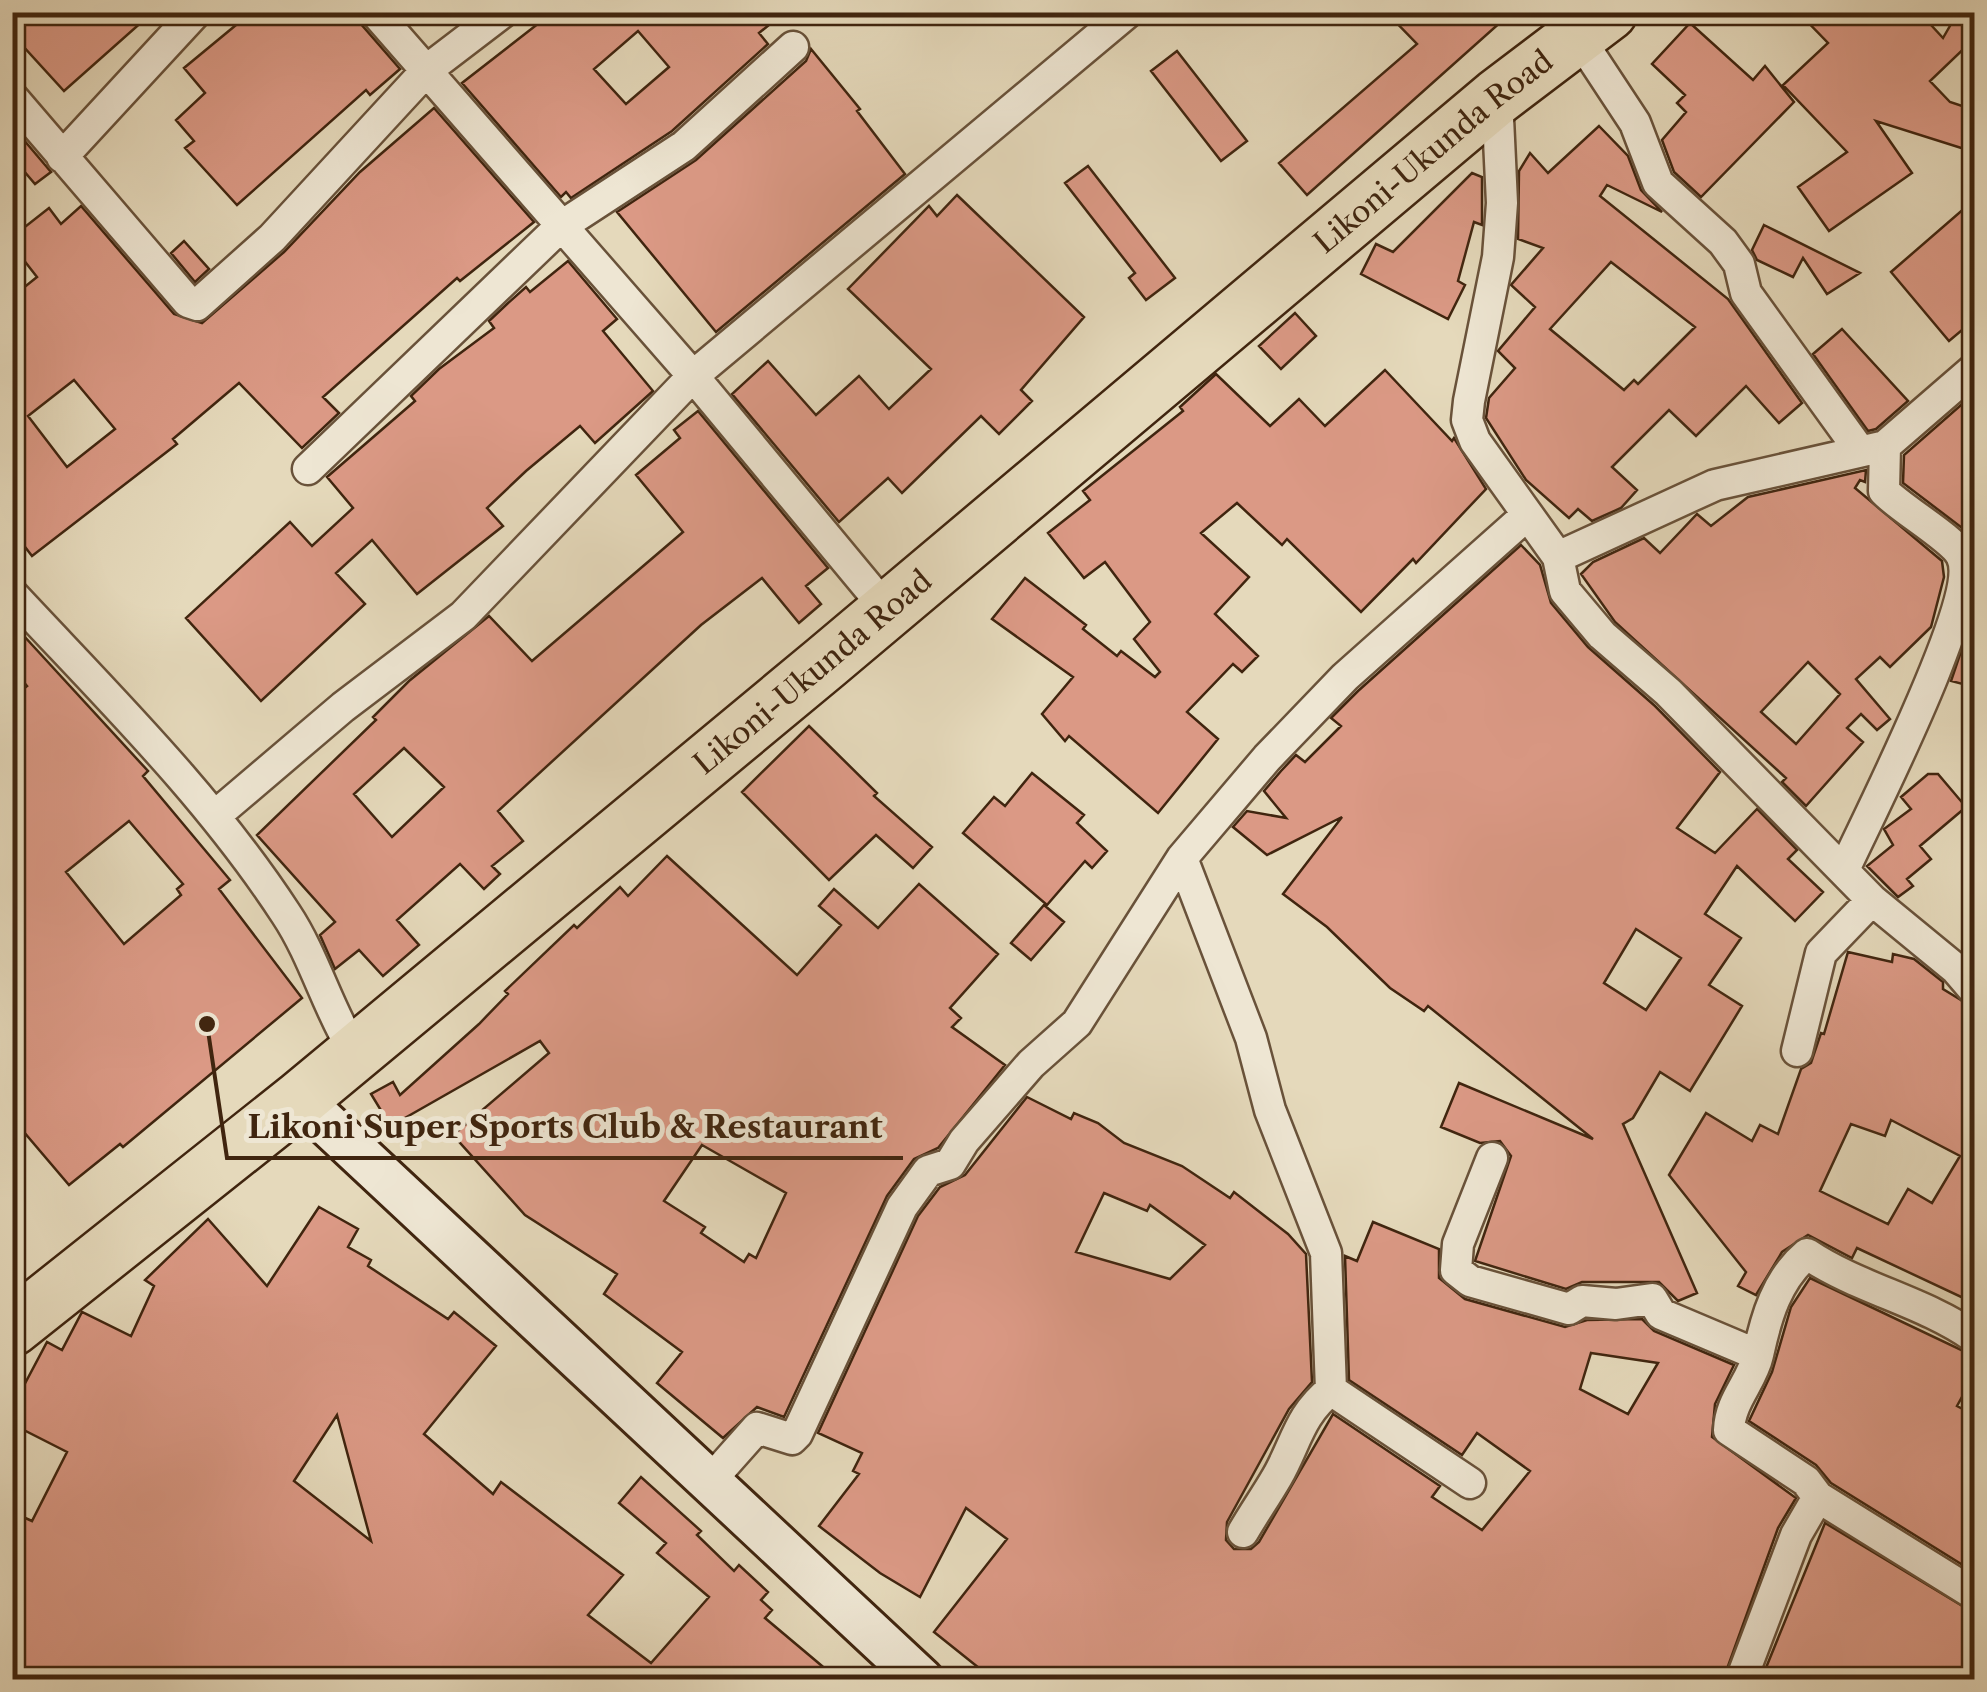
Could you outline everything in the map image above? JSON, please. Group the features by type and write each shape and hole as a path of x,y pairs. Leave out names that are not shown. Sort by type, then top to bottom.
{"highway":[{"name":"Likoni-Ukunda Road","path":"12,1328 300,1098 888,611 1498,97 1594,25"}],"street":[{"path":"62,157 196,12"},
{"path":"375,12 693,376 888,611"},
{"path":"12,97 188,302 197,305 272,238 427,70 503,12"},
{"path":"216,814 342,708 463,616 693,376 1128,12"},
{"path":"1594,25 1658,183 1722,242 1738,264 1746,293 1872,449 1884,491 1913,519 1954,546 1964,568 1938,670 1844,870"},
{"path":"308,470 560,227 684,146 793,47"},
{"path":"1498,97 1502,203 1498,257 1467,420 1475,441 1558,557 1565,591 1602,635 1668,692 1872,900 1956,969 1974,990"},
{"path":"1558,557 1715,485 1872,449 1974,369"},
{"path":"710,1481 757,1428 792,1438 797,1434 902,1207 928,1171 950,1164 964,1141 1031,1064 1077,1023 1182,858 1266,758 1345,677 1527,515"},
{"path":"12,594 216,814 288,918 332,1016 354,1051"},
{"path":"1182,858 1250,1038 1270,1110 1326,1253 1331,1390"},
{"path":"1797,1051 1821,954 1872,900"},
{"path":"300,1098 922,1680"},
{"path":"1492,1158 1458,1244 1456,1270 1470,1281 1569,1309 1582,1301 1616,1304 1652,1299 1661,1314 1758,1355"},
{"path":"1974,1336 1952,1321 1830,1270 1807,1254 1792,1266 1768,1306 1754,1371 1730,1412 1729,1430 1806,1481 1818,1497 1974,1594"},
{"path":"1331,1390 1470,1483"},
{"path":"1244,1532 1282,1466 1297,1427 1314,1403 1331,1390"},
{"path":"1742,1680 1796,1535 1818,1497"}],"building":[{"path":"36,12 153,12 64,91 12,34"},
{"path":"225,12 357,12 361,24 400,69 370,95 366,90 237,205 185,148 194,141 176,120 205,93 184,68 236,25"},
{"path":"531,12 785,12 759,33 768,44 672,131 571,198 566,192 561,197 462,83 539,23","holes":["638,31 669,67 626,104 594,69"]},
{"path":"1386,12 1512,12 1307,195 1279,163 1417,44"},
{"path":"1798,12 1919,12 1943,38 1958,12 1974,12 1974,39 1930,81 1950,102 1974,110 1974,152 1876,121 1912,173 1829,231 1798,187 1847,152 1783,85 1828,43"},
{"path":"1690,23 1753,80 1765,66 1794,102 1701,197 1674,172 1662,140 1686,112 1677,103 1685,95 1652,64"},
{"path":"811,49 860,109 857,111 905,174 716,332 617,212 696,160 806,61"},
{"path":"1177,51 1247,141 1221,161 1151,71"},
{"path":"434,108 534,222 460,281 457,278 323,397 339,413 302,448 239,383 173,439 177,444 32,556 12,530 12,297 37,277 12,245 12,237 49,208 61,224 81,206 174,314 202,323 284,252 360,172","holes":["74,380 115,429 67,467 28,416"]},
{"path":"12,126 51,172 35,184 12,157"},
{"path":"1599,126 1628,156 1641,190 1662,212 1607,185 1600,196 1728,299 1802,403 1779,423 1746,386 1696,436 1669,410 1612,467 1637,490 1621,508 1592,521 1578,509 1569,518 1526,480 1486,418 1489,398 1515,368 1498,351 1535,307 1511,285 1543,248 1518,239 1519,171 1530,153 1548,173","holes":["1611,262 1695,327 1638,384 1634,380 1624,390 1550,329"]},
{"path":"1088,166 1175,278 1146,300 1129,278 1135,273 1065,183"},
{"path":"1472,173 1482,177 1482,225 1474,222 1458,281 1465,285 1448,319 1361,274 1376,244 1393,252"},
{"path":"957,195 1084,317 1021,390 1032,401 999,434 981,416 902,493 888,478 839,522 732,394 768,361 816,415 859,376 889,409 931,369 848,289 929,206 937,216"},
{"path":"1974,200 1974,320 1949,341 1891,272"},
{"path":"1764,225 1860,273 1827,294 1803,258 1793,277 1757,260 1752,250"},
{"path":"184,241 209,269 195,282 171,253"},
{"path":"568,261 617,319 603,331 653,391 595,443 580,426 526,471 487,508 503,526 417,594 372,540 336,573 365,604 261,701 186,618 290,522 312,546 353,508 327,477 415,401 411,396 439,369 494,328 489,321 507,304 526,287 530,292"},
{"path":"1295,313 1316,336 1281,369 1259,346"},
{"path":"1842,329 1908,401 1876,429 1868,431 1813,354"},
{"path":"1385,370 1452,441 1454,438 1486,489 1416,563 1413,559 1361,612 1287,539 1282,545 1237,503 1201,533 1249,577 1215,614 1258,656 1242,672 1233,664 1187,712 1218,739 1158,813 1069,736 1065,741 1042,714 1073,677 992,619 1025,578 1086,625 1083,629 1117,656 1121,651 1155,677 1160,672 1134,639 1150,622 1105,562 1084,578 1048,533 1090,500 1083,491 1183,411 1180,407 1216,374 1270,426 1299,399 1325,426"},
{"path":"1969,398 1974,401 1974,537 1903,483 1904,455"},
{"path":"698,411 828,568 806,586 821,604 799,623 762,578 701,625 498,811 523,841 492,866 500,874 484,889 460,864 397,920 419,945 383,976 359,950 335,969 320,935 335,922 257,835 376,720 373,717 409,681 489,616 532,661 683,532 636,475 680,438 674,430","holes":["404,748 444,787 392,837 354,794"]},
{"path":"1866,470 1865,482 1860,480 1855,488 1942,561 1944,577 1931,627 1890,667 1880,657 1856,679 1890,719 1877,730 1861,714 1847,728 1863,742 1806,806 1782,782 1786,778 1615,622 1581,574 1593,562 1644,538 1660,553 1697,514 1711,526 1748,497","holes":["1808,662 1840,694 1796,744 1761,712"]},
{"path":"1521,545 1540,565 1551,603 1588,647 1655,706 1720,772 1677,828 1715,853 1757,809 1797,850 1788,859 1823,892 1795,921 1737,866 1705,914 1741,938 1709,985 1742,1006 1690,1091 1660,1072 1633,1118 1623,1124 1697,1293 1678,1301 1659,1282 1582,1282 1566,1289 1475,1261 1511,1156 1500,1141 1480,1143 1441,1127 1459,1083 1593,1139 1428,1006 1424,1011 1390,988 1327,927 1283,894 1342,817 1267,855 1233,827 1247,811 1286,818 1264,791 1296,755 1305,762 1341,726 1331,718","holes":["1636,929 1681,958 1646,1010 1604,983"]},
{"path":"1974,613 1974,687 1951,681"},
{"path":"12,623 148,771 143,776 230,880 219,889 302,998 123,1147 120,1144 69,1185 12,1118 12,698 27,686 12,668","holes":["129,821 183,884 177,889 181,895 124,944 66,872"]},
{"path":"809,726 877,793 874,796 932,847 913,868 876,835 829,880 742,792"},
{"path":"1032,773 1084,815 1077,823 1107,851 1092,868 1085,861 1047,905 963,833 994,797 1005,806"},
{"path":"1928,774 1938,774 1966,807 1920,846 1931,859 1907,879 1913,886 1898,897 1867,866 1893,845 1884,829 1911,809 1901,797"},
{"path":"667,856 797,975 841,925 819,906 834,889 878,928 919,884 998,954 950,1008 961,1018 952,1027 1005,1065 938,1148 914,1159 887,1196 784,1417 757,1407 723,1438 657,1383 682,1352 604,1294 617,1274 525,1215 453,1135 549,1053 540,1041 375,1135 366,1127 382,1112 371,1094 393,1082 400,1095 479,1024 508,994 505,991 574,925 577,928 620,887 628,896","holes":["702,1145 786,1193 756,1258 749,1254 744,1262 701,1233 705,1227 664,1201"]},
{"path":"1044,905 1064,922 1031,960 1011,943"},
{"path":"1848,952 1892,962 1893,954 1914,959 1943,982 1943,989 1974,1008 1974,1303 1857,1248 1852,1258 1808,1235 1782,1252 1756,1295 1738,1286 1746,1272 1669,1175 1706,1113 1752,1141 1760,1125 1778,1134 1801,1069 1811,1063 1821,1033 1824,1034","holes":["1891,1120 1960,1156 1932,1203 1908,1189 1888,1224 1820,1191 1851,1124 1885,1136"]},
{"path":"1027,1097 1071,1119 1074,1113 1098,1123 1124,1143 1182,1166 1230,1198 1234,1192 1288,1234 1306,1254 1312,1382 1289,1409 1227,1522 1226,1540 1234,1549 1251,1549 1259,1542 1333,1414 1440,1486 1432,1497 1482,1530 1530,1471 1477,1433 1462,1455 1349,1380 1345,1256 1357,1261 1373,1222 1439,1249 1439,1278 1465,1299 1565,1327 1587,1320 1642,1319 1654,1331 1734,1365 1715,1404 1712,1437 1796,1498 1778,1528 1723,1680 994,1680 934,1632 1007,1539 966,1508 920,1597 880,1573 819,1526 859,1474 853,1471 862,1453 818,1433 918,1216 940,1187 965,1175","holes":["1104,1193 1147,1211 1150,1205 1205,1245 1170,1279 1076,1252","1591,1353 1658,1363 1628,1414 1580,1389"]},
{"path":"319,1207 358,1229 348,1247 371,1260 368,1266 448,1319 454,1312 496,1346 424,1434 493,1494 501,1482 623,1575 588,1615 651,1663 709,1597 657,1553 666,1543 619,1503 641,1477 701,1531 697,1535 734,1571 739,1565 768,1592 761,1600 772,1610 765,1618 822,1666 810,1680 12,1680 12,1512 32,1521 67,1452 12,1424 12,1408 47,1342 62,1350 82,1312 131,1336 154,1286 145,1280 208,1219 267,1286","holes":["337,1415 371,1541 294,1481"]},
{"path":"1810,1278 1974,1356 1974,1375 1957,1406 1974,1415 1974,1572 1831,1483 1816,1465 1749,1421 1772,1372 1791,1307"},
{"path":"1825,1523 1974,1613 1974,1680 1761,1680"}],"place":[{"name":"Likoni Super Sports Club & Restaurant","path":"207,1024"}]}
